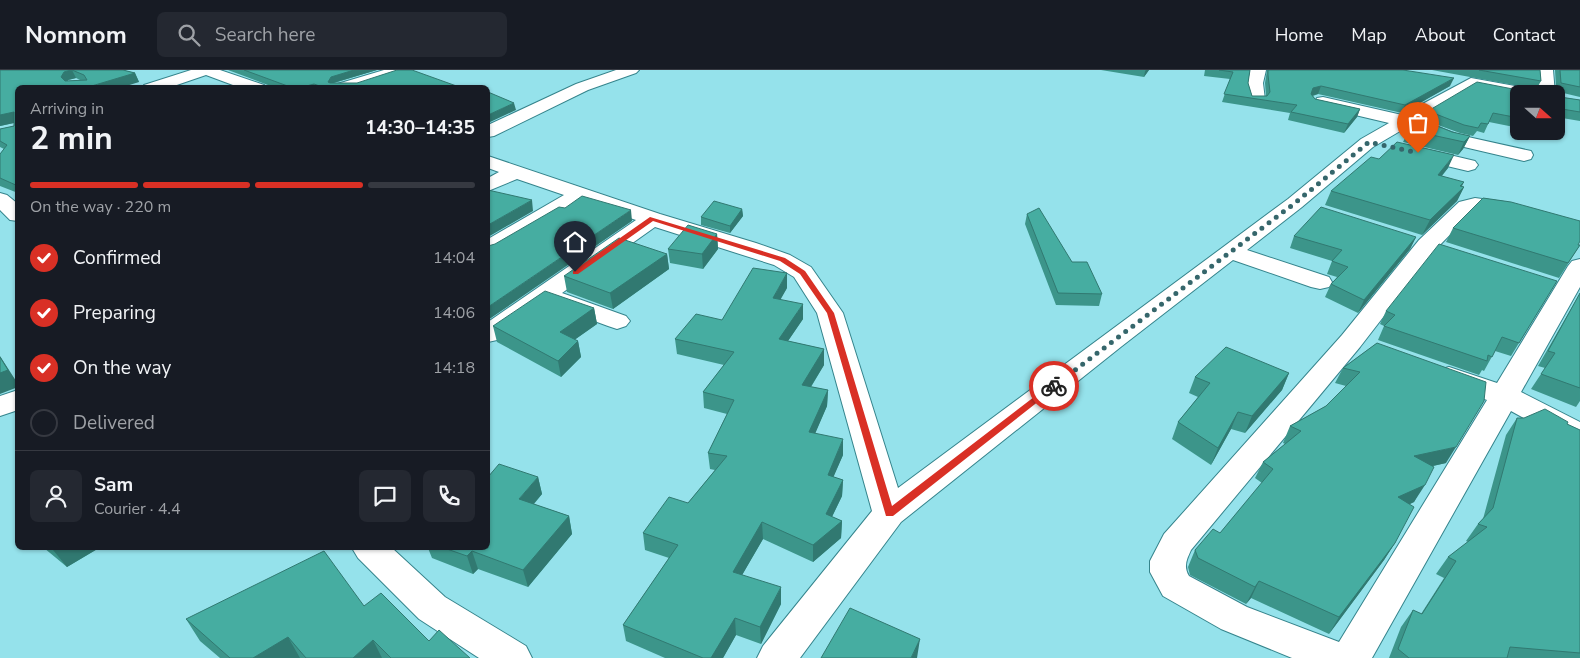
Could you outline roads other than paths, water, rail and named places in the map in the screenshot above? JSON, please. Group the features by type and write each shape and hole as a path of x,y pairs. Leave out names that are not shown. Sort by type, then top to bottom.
{"street":[{"path":"159,85 206,70 249,85"},
{"path":"350,85 400,70"},
{"path":"490,131 582,87 632,70"},
{"path":"1257,100 1255,83 1258,70"},
{"path":"1545,70 1546,85"},
{"path":"777,658 889,513 1295,203 1369,142 1405,121 1461,81 1510,90"},
{"path":"1318,101 1417,124 1453,139 1524,155"},
{"path":"1369,142 1468,165"},
{"path":"490,163 579,195 782,260 803,272 830,313 889,513"},
{"path":"490,183 517,171"},
{"path":"1296,226 1351,179"},
{"path":"490,247 579,195"},
{"path":"0,199 15,212"},
{"path":"1336,658 1234,618 1176,586 1168,572 1168,561 1176,543 1365,346 1427,245 1466,206 1471,203 1488,205 1580,230"},
{"path":"490,333 652,219"},
{"path":"1231,252 1320,282"},
{"path":"1351,658 1505,396 1568,283"},
{"path":"545,294 617,322"},
{"path":"1424,367 1505,396 1580,436"},
{"path":"0,407 15,401"},
{"path":"372,550 432,608 512,658"}]}
